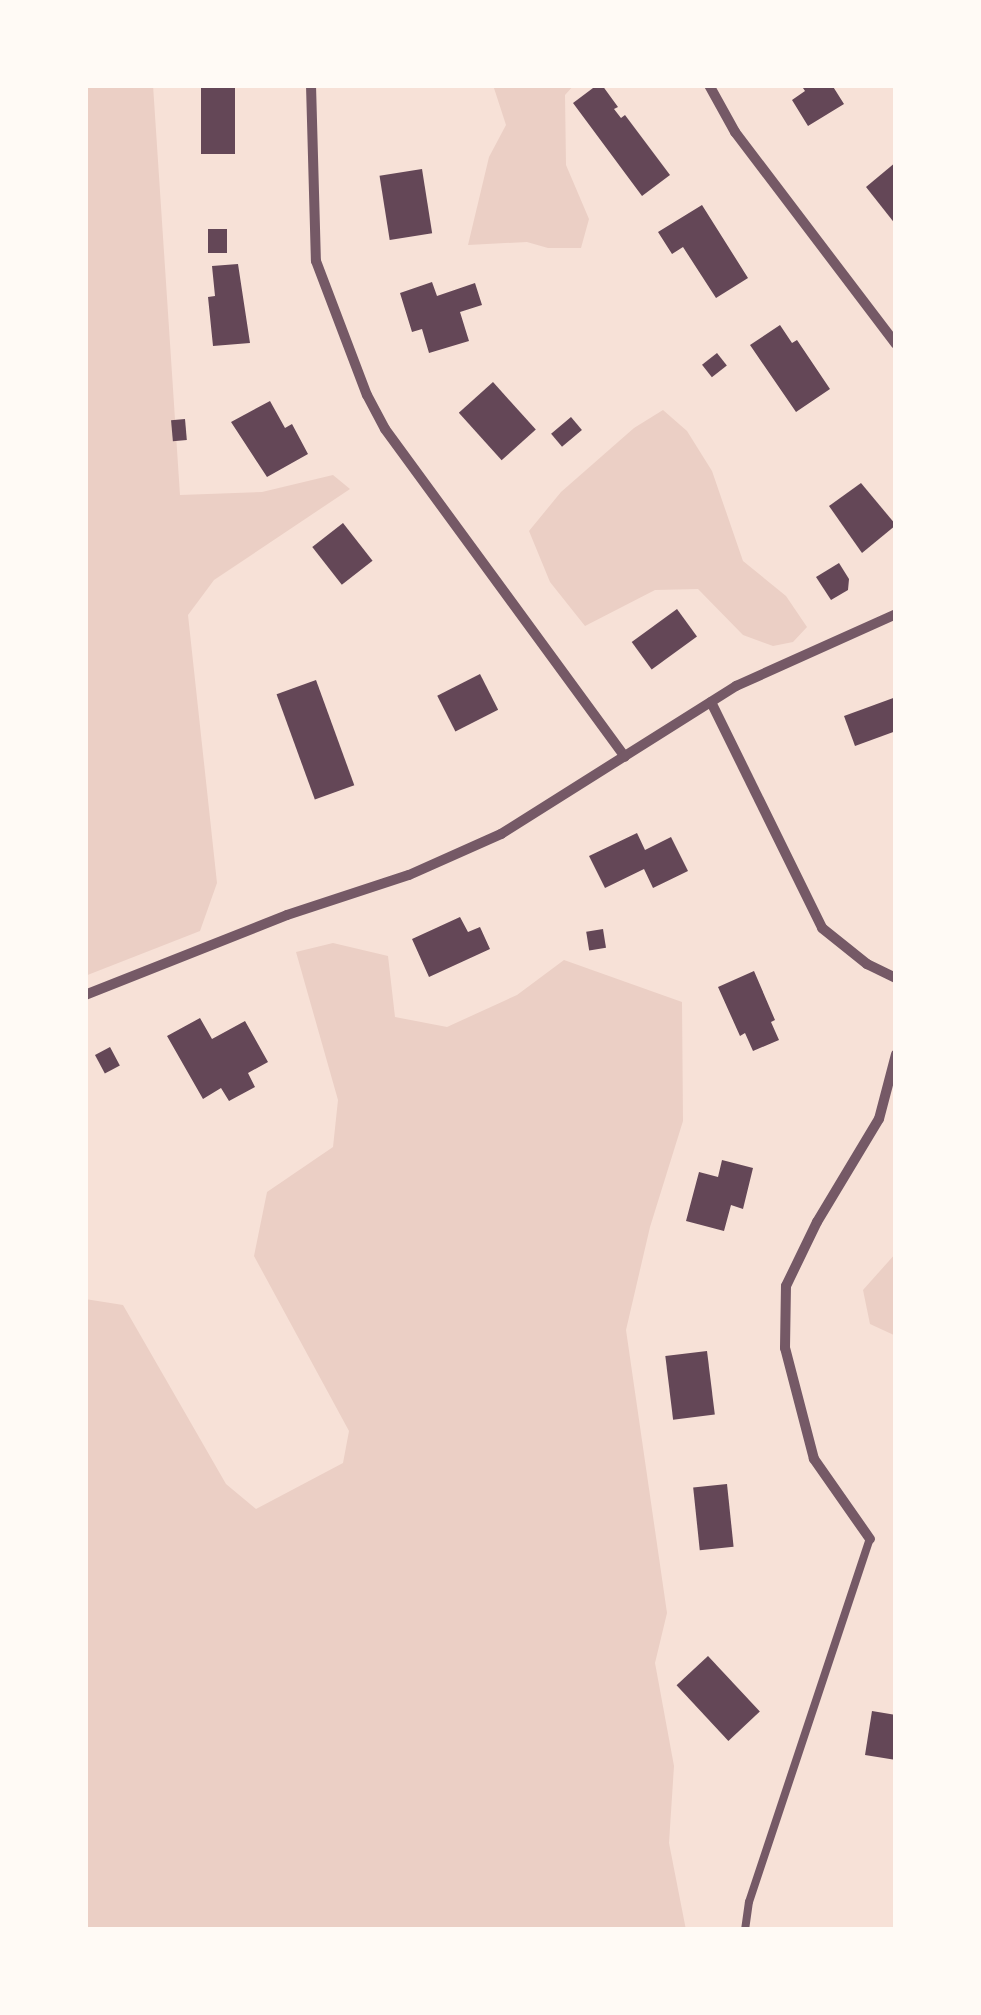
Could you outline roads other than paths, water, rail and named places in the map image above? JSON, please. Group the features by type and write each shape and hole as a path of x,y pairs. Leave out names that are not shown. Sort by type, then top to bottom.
{"street":[{"path":"310,85 316,261 367,394 385,429 625,756"},
{"path":"709,85 734,132 896,344"},
{"path":"85,995 287,915 409,875 516,826 710,702 896,614"},
{"path":"710,702 822,928 867,964 896,978"},
{"path":"870,1540 814,1458 785,1348 786,1286 817,1222 879,1118 896,1054"}],"lane":[{"path":"745,1930 749,1902 870,1540"}]}
